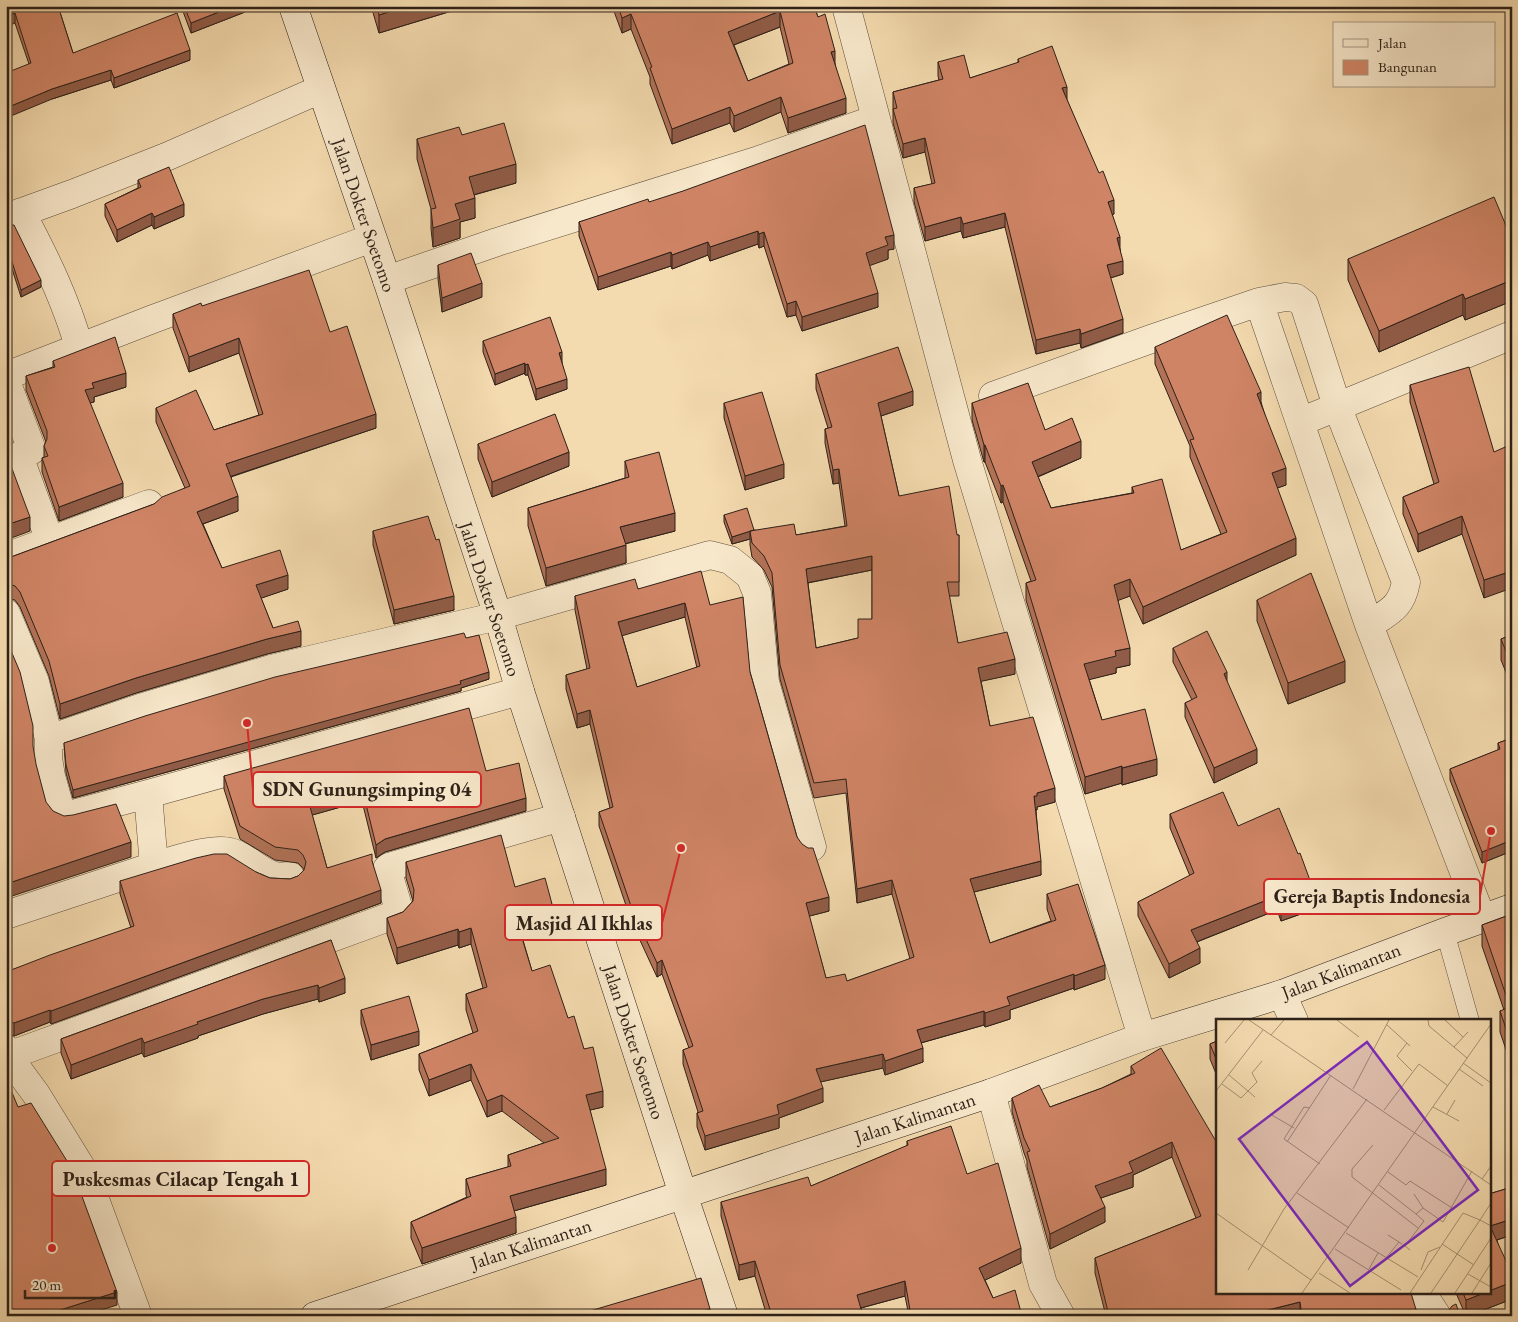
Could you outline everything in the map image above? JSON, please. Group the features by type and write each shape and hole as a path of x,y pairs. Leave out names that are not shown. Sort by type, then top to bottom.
{"street":[{"name":"Jalan Dokter Soetomo","path":"293,6 387,280 498,616 520,691 724,1316"},
{"path":"846,6 967,460 1142,1037"},
{"path":"79,348 60,293 36,240 14,215 166,157 321,89"},
{"path":"387,280 497,242 759,160 876,119"},
{"path":"6,376 372,238"},
{"path":"954,410 1260,302 1285,297 1296,298 1304,304 1337,406 1406,582 1404,595 1397,606 1369,625"},
{"path":"1260,302 1369,625 1482,919"},
{"path":"1300,422 1512,335"},
{"path":"6,381 32,450 20,456 50,541"},
{"path":"6,557 149,504"},
{"path":"48,739 140,708 271,669 498,616 710,555 730,560 750,576 757,593 765,682 812,847"},
{"path":"6,613 35,682 48,739 48,758 51,776 61,812 69,816 520,691"},
{"path":"148,794 154,866"},
{"path":"138,1316 86,1175 36,1094 7,1052 397,914 399,910 387,869 389,867 561,817"},
{"path":"6,915 154,866 205,853 229,851 239,855 264,872 275,876 290,876"},
{"name":"Jalan Kalimantan","path":"315,1316 991,1093 1142,1037 1282,994 1512,908"},
{"path":"1282,994 1293,1019"},
{"path":"991,1093 1043,1284 1061,1316"},
{"path":"1423,1294 1437,1316"}],"lane":[{"path":"1445,932 1469,1019"}],"building":[{"path":"6,6 58,6 73,53 177,13 190,50 114,78 111,70 52,89 6,108 6,73 31,63 15,13 6,17"},
{"path":"184,6 234,6 191,23"},
{"path":"377,6 407,6 379,15"},
{"path":"618,6 814,6 818,17 825,14 835,51 831,52 846,98 788,118 781,97 734,116 730,107 672,129 650,68 652,67 631,14 622,18","holes":["780,11 793,63 748,81 728,32"]},
{"path":"1052,46 1067,87 1062,88 1099,173 1103,171 1114,200 1108,202 1120,237 1117,238 1123,261 1107,265 1123,319 1081,334 1080,329 1036,340 1005,213 963,224 961,217 925,227 914,188 935,183 925,138 903,144 893,109 897,108 893,92 943,79 938,62 964,55 970,78 1019,62 1018,59"},
{"path":"504,123 516,164 469,177 475,198 455,204 460,219 433,228 431,209 436,208 417,139 459,127 462,135"},
{"path":"865,125 894,235 885,237 888,245 866,253 878,293 802,317 796,301 787,304 764,232 759,234 758,231 710,247 708,242 672,255 671,252 598,277 579,222 648,199 649,202 683,191"},
{"path":"169,167 184,204 154,217 152,213 117,230 105,204 141,187 138,180"},
{"path":"1494,197 1512,240 1512,280 1465,299 1463,294 1379,331 1348,259"},
{"path":"6,225 14,225 41,280 21,290 6,243"},
{"path":"471,253 482,283 442,298 438,265"},
{"path":"309,270 330,332 347,326 376,414 226,464 238,496 197,512 222,568 280,550 288,575 256,585 273,628 298,621 301,631 267,639 136,678 60,704 49,661 20,592 15,586 6,583 6,557 11,557 154,504 162,497 190,486 156,408 196,390 214,430 263,414 239,338 189,357 173,314 201,303 202,306"},
{"path":"1227,315 1261,392 1257,394 1286,468 1272,473 1296,538 1143,607 1130,579 1114,585 1130,648 1115,651 1116,656 1084,664 1102,720 1145,709 1157,759 1122,768 1122,766 1085,777 1026,583 1036,580 1003,485 1001,486 984,445 972,403 1028,383 1045,430 1072,418 1081,441 1032,462 1051,508 1134,493 1132,487 1162,479 1181,550 1227,532 1190,440 1194,439 1155,347"},
{"path":"550,317 562,352 559,353 567,379 536,389 528,364 525,365 525,363 495,374 483,341"},
{"path":"115,337 126,373 92,383 94,388 85,390 123,483 59,507 42,458 48,456 44,446 47,439 47,431 26,376 55,367 53,361"},
{"path":"898,347 913,391 878,403 899,496 949,486 957,535 959,535 959,582 947,582 958,643 1007,632 1015,659 978,668 990,726 1033,717 1055,788 1037,793 1037,796 1034,796 1041,861 970,879 990,943 1056,920 1047,894 1078,884 1105,965 1007,997 1010,1005 917,1030 923,1048 885,1061 883,1054 816,1069 823,1088 777,1105 779,1114 705,1136 697,1113 703,1111 683,1050 693,1046 662,960 657,963 632,909 599,812 613,807 590,710 577,714 566,675 590,668 575,596 635,579 638,589 701,571 710,605 743,597 750,672 797,837 802,844 808,848 813,848 829,897 806,903 826,978 845,974 847,981 914,957 892,880 857,889 846,779 814,783 780,665 772,573 764,556 752,543 750,531 794,524 796,535 847,526 839,469 833,470 825,429 832,427 816,374","holes":["872,556 872,619 858,619 858,638 816,648 806,569","685,603 700,666 637,687 618,622"]},
{"path":"1469,367 1494,452 1512,444 1512,571 1484,580 1462,516 1418,534 1403,497 1439,482 1410,385"},
{"path":"762,392 784,464 745,476 724,403"},
{"path":"555,414 569,452 492,482 478,444"},
{"path":"659,452 675,513 620,527 626,545 546,568 528,508 629,477 625,461"},
{"path":"11,466 30,517 6,525 6,468"},
{"path":"747,508 754,530 732,537 724,515"},
{"path":"428,516 436,540 439,539 454,596 394,610 373,531"},
{"path":"1311,573 1345,661 1288,683 1257,600"},
{"path":"1207,631 1227,672 1224,674 1257,749 1214,768 1185,703 1197,697 1173,648"},
{"path":"464,633 466,638 479,635 489,672 460,681 461,684 73,790 66,765 64,743 145,716 275,677"},
{"path":"1512,635 1512,666 1501,639"},
{"path":"6,639 20,672 33,726 33,746 36,764 46,802 53,811 64,816 116,804 131,842 6,884"},
{"path":"469,708 486,771 519,763 526,798 385,839 376,845 362,788 309,803 327,868 372,854 372,861 381,890 51,1011 14,1023 6,1021 6,972 134,926 120,881 214,854 227,854 256,872 270,878 290,879 298,876 304,870 306,862 298,850 275,847 240,826 224,776"},
{"path":"1512,738 1512,850 1510,850 1507,842 1482,852 1450,769 1500,749 1498,743"},
{"path":"1223,792 1238,826 1279,808 1298,854 1300,853 1315,894 1281,907 1277,896 1191,930 1200,948 1169,964 1138,902 1194,873 1170,814"},
{"path":"501,835 515,887 545,878 552,904 515,915 532,971 550,965 568,1018 574,1016 584,1049 593,1047 603,1091 586,1095 606,1169 510,1196 516,1217 422,1248 411,1222 471,1196 466,1179 511,1166 508,1155 559,1138 502,1095 487,1101 471,1064 429,1080 419,1054 478,1031 466,994 487,987 471,928 459,932 458,929 397,948 387,918 403,912 413,901 414,890 406,862"},
{"path":"1512,914 1512,1046 1500,1011 1510,1007 1482,925"},
{"path":"331,940 345,978 319,988 318,985 263,999 144,1043 142,1038 71,1065 61,1039"},
{"path":"409,996 419,1031 371,1045 361,1010"},
{"path":"1216,1041 1216,1059 1210,1044"},
{"path":"1161,1048 1216,1141 1216,1294 1411,1294 1418,1316 1302,1316 1300,1302 1244,1316 1109,1316 1095,1258 1201,1216 1172,1142 1129,1162 1133,1172 1095,1186 1105,1207 1050,1234 1027,1152 1030,1151 1024,1138 1012,1098 1039,1085 1050,1107 1102,1088 1135,1073 1131,1066"},
{"path":"6,1078 18,1107 31,1103 72,1169 117,1292 41,1316 6,1316"},
{"path":"951,1126 967,1174 998,1163 1021,1248 979,1268 993,1298 1015,1290 1022,1316 994,1316 993,1310 964,1316 911,1316 905,1281 857,1295 863,1316 772,1316 755,1261 739,1265 721,1202 808,1177 811,1186 908,1145 907,1141"},
{"path":"1512,1187 1512,1219 1490,1226 1490,1194"},
{"path":"1490,1226 1512,1274 1512,1282 1490,1291"},
{"path":"701,1278 710,1309 699,1312 701,1316 573,1316"},
{"path":"1463,1294 1481,1294 1466,1300"},
{"path":"1456,1304 1460,1316 1441,1316 1446,1314"},
{"path":"1428,1313 1435,1316 1421,1316"}],"place":[{"name":"SDN Gunungsimping 04","path":"247,723"},
{"name":"Gereja Baptis Indonesia","path":"1491,831"},
{"name":"Masjid Al Ikhlas","path":"681,848"},
{"name":"Puskesmas Cilacap Tengah 1","path":"52,1248"}]}
